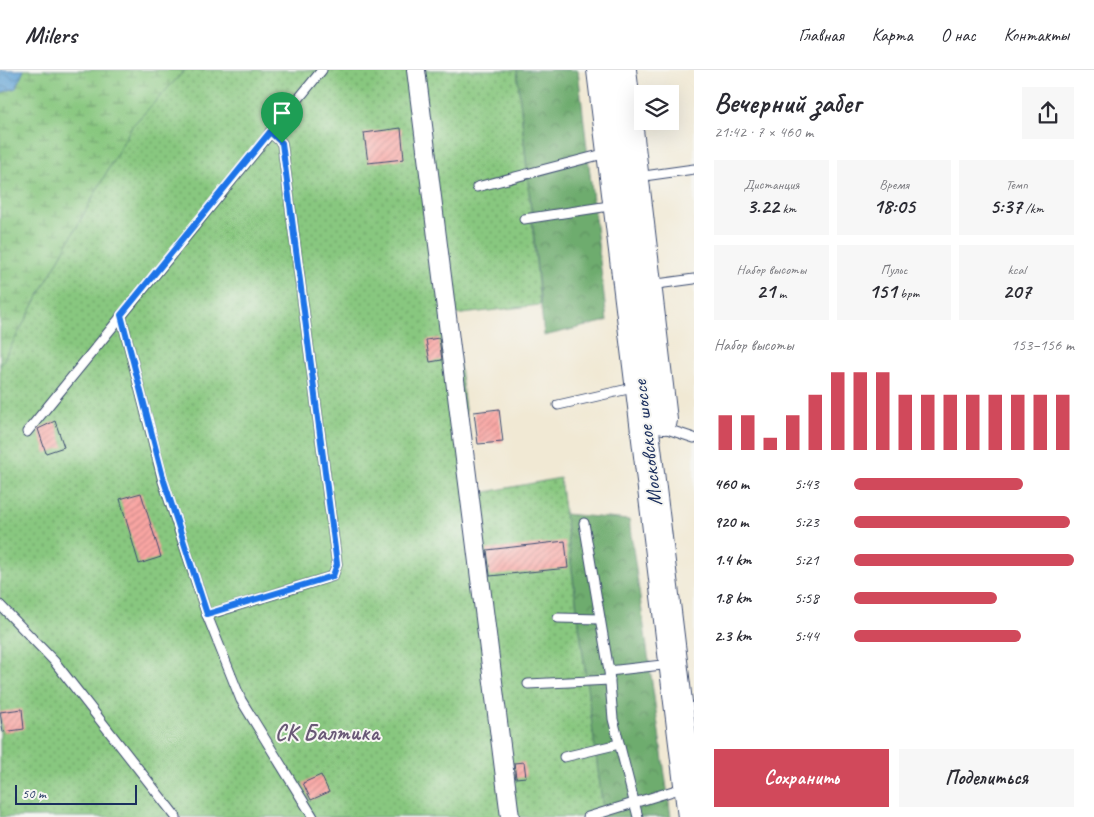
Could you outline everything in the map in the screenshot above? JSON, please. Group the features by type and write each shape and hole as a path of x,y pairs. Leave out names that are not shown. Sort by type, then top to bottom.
{"main road":[{"name":"Московское шоссе","path":"601,70 640,387 684,672"},
{"name":"Московское шоссе","path":"622,70 664,428 684,672 688,786 692,817"}],"street":[{"path":"416,70 510,817"}],"lane":[{"path":"27,432 322,70"},
{"path":"207,614 333,576 337,564 282,143 270,132"},
{"path":"477,187 611,152"},
{"path":"635,178 694,169"},
{"path":"524,219 618,205"},
{"path":"648,285 694,279"},
{"path":"121,315 164,481 207,614 241,700 313,817"},
{"path":"558,405 640,387"},
{"path":"664,428 694,438"},
{"path":"584,523 609,670 613,720 638,817"},
{"path":"0,605 54,661 176,817"},
{"path":"558,618 600,619"},
{"path":"609,670 684,672"},
{"path":"528,684 610,680"},
{"path":"564,757 619,744"},
{"path":"588,817 688,786"}],"green space":[{"path":"24,70 185,70 132,126 0,366 0,93 16,88"},
{"path":"185,70 517,70 540,305 454,315 475,494 560,478 604,817 0,817 0,366 132,126"},
{"path":"517,70 578,70 607,321 544,336"},
{"path":"565,514 629,520 671,817 604,817"}],"water":[{"path":"0,70 24,70 16,88 0,93"}],"building":[{"path":"401,128 404,159 368,163 364,133"},
{"path":"439,338 442,360 430,362 426,340"},
{"path":"499,409 503,442 478,444 474,412"},
{"path":"55,421 64,447 46,453 38,429"},
{"path":"141,493 161,557 139,564 120,499"},
{"path":"565,541 568,568 490,576 487,550"},
{"path":"22,709 24,729 3,732 0,712"},
{"path":"524,762 526,777 516,778 514,763"},
{"path":"321,775 329,792 311,800 303,783"}],"district":[{"name":"СК Балтика","path":"327,733"}],"route":[{"path":"270,132 282,143 337,564 333,576 207,614 164,481 121,315 270,132"}]}
